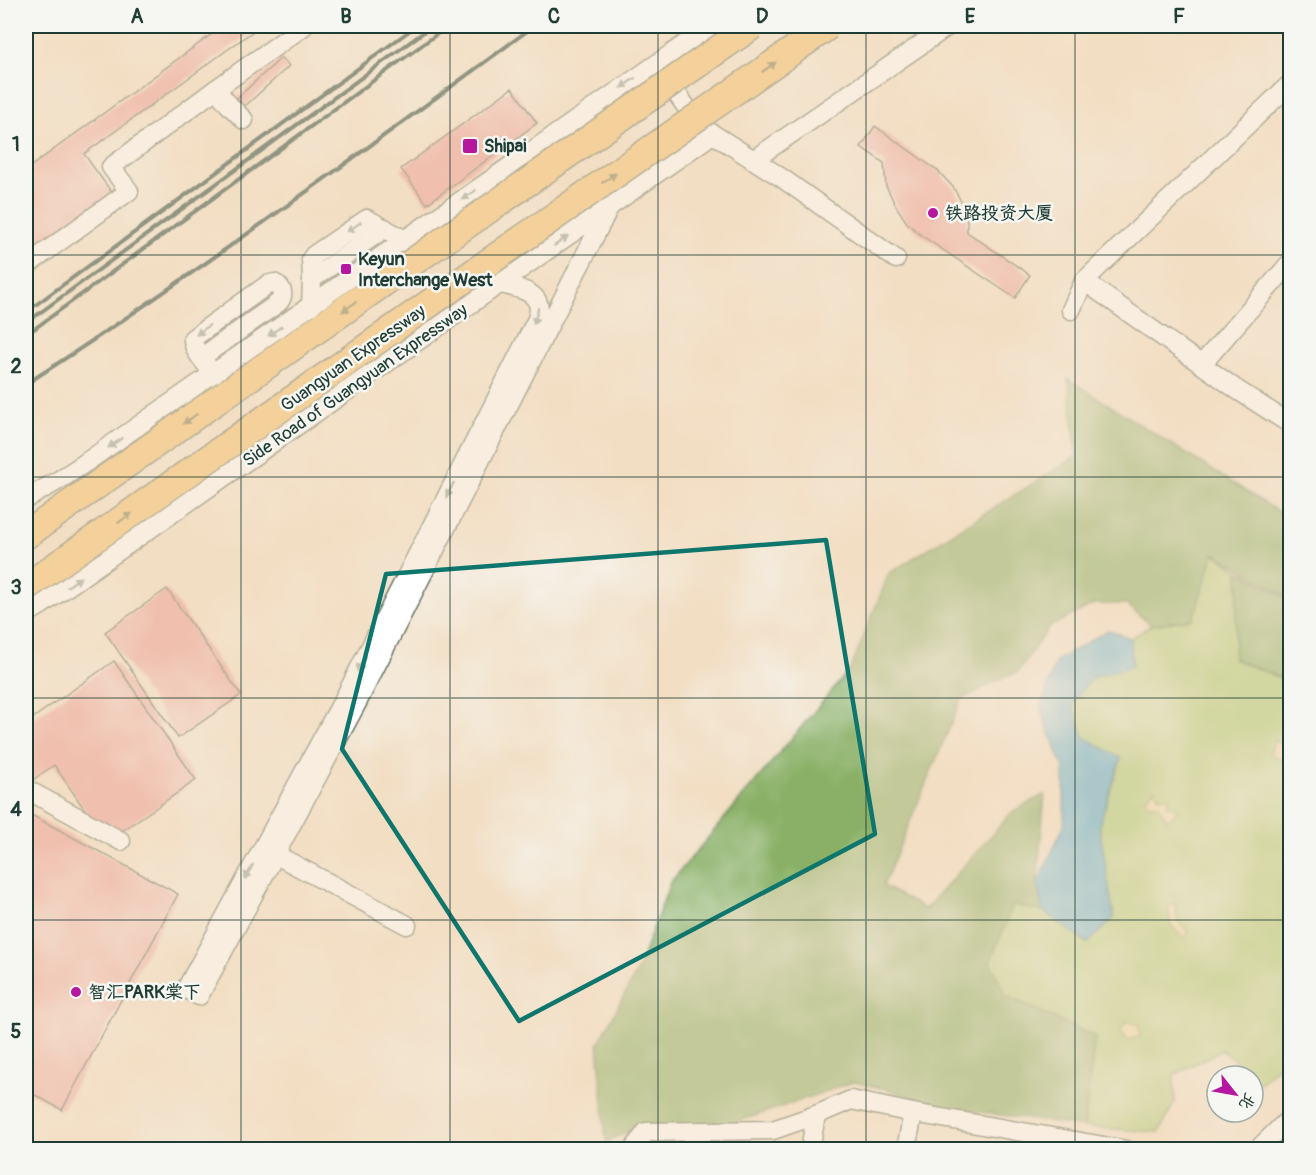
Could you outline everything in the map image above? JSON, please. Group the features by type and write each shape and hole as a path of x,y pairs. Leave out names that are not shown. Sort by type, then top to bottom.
{"highway":[{"path":"30,530 752,26"},
{"name":"Guangyuan Expressway","path":"26,587 828,26"}],"street":[{"path":"26,266 129,191 111,167 304,26"},
{"path":"26,499 70,473 214,374 711,26"},
{"path":"753,160 948,26"},
{"path":"656,64 702,127 782,178 896,259"},
{"path":"1071,310 1084,281 1290,84"},
{"path":"216,89 244,120"},
{"name":"Side Road of Guangyuan Expressway","path":"26,614 713,134"},
{"path":"269,851 186,989 199,996 342,701 430,545 610,206"},
{"path":"311,306 311,258 364,220 370,219 405,240"},
{"path":"1202,364 1290,263"},
{"path":"1084,281 1236,389 1290,424"},
{"path":"202,357 278,303 283,294 280,287 274,283 267,285 196,334 193,342 202,357 214,374"},
{"path":"430,545 539,313 538,304 532,295 520,288 499,284"},
{"path":"430,545 452,556"},
{"path":"26,789 121,841"},
{"path":"269,851 407,926"},
{"path":"633,1149 646,1132 773,1130 851,1100 913,1113 1127,1149"},
{"path":"906,1149 913,1113"},
{"path":"810,1149 816,1115"},
{"path":"1257,1149 1290,1118"}],"highlighted area":[{"path":"826,540 875,834 519,1021 342,749 386,574"}],"green space":[{"path":"1068,379 1290,519 1290,598 1214,553 1193,619 1151,625 1126,604 1094,604 1049,627 1018,672 961,700 883,886 925,909 1013,811 1045,794 1037,884 1043,911 1013,905 990,962 1006,996 1095,1037 1084,1127 944,1107 886,1089 853,1082 720,1128 644,1124 606,1142 598,1044 638,969 670,883 851,668 889,573 1077,456"},
{"path":"1213,553 1239,571 1234,659 1290,682 1290,1056 1265,1078 1265,1064 1240,1064 1221,1050 1174,1075 1175,1101 1159,1132 1084,1127 1095,1037 1006,996 989,962 1013,904 1043,911 1087,943 1114,918 1099,825 1121,759 1084,737 1072,704 1091,678 1132,666 1131,638 1158,621 1193,618"},
{"path":"1239,571 1290,600 1290,682 1234,659"}],"sand":[{"path":"1274,741 1290,747 1290,762 1270,754"},
{"path":"1155,789 1158,796 1171,798 1167,804 1178,810 1167,820 1158,804 1148,804 1146,798"},
{"path":"1176,903 1177,920 1188,932 1183,938 1171,925 1168,907"},
{"path":"1126,1021 1139,1025 1140,1037 1127,1040 1121,1030"}],"water":[{"path":"1108,630 1131,638 1132,666 1091,678 1072,704 1084,737 1121,758 1099,825 1114,918 1088,943 1043,911 1037,884 1064,825 1064,769 1040,708 1056,661"}],"building":[{"path":"223,26 260,26 84,154 115,197 26,263 26,170"},
{"path":"281,58 289,66 244,107 236,99"},
{"path":"512,88 537,123 427,204 401,169"},
{"name":"铁路投资大厦","path":"875,126 938,171 953,187 962,203 967,221 967,232 1030,275 1015,298 922,236 907,223 886,186 884,163 861,147"},
{"path":"167,589 241,695 178,738 105,632"},
{"path":"114,661 196,780 116,835 99,830 54,765 30,782 26,775 26,723"},
{"name":"智汇PARK棠下","path":"26,812 178,894 62,1110 26,1090"}],"railway":[{"path":"26,312 416,26"},
{"path":"26,323 432,26"},
{"path":"26,335 448,26"},
{"path":"26,384 219,254 534,26"}],"place":[{"name":"Shipai","path":"470,146"},
{"name":"铁路投资大厦","path":"933,213"},
{"name":"Keyun Interchange West","path":"346,269"},
{"name":"智汇PARK棠下","path":"76,992"}]}
